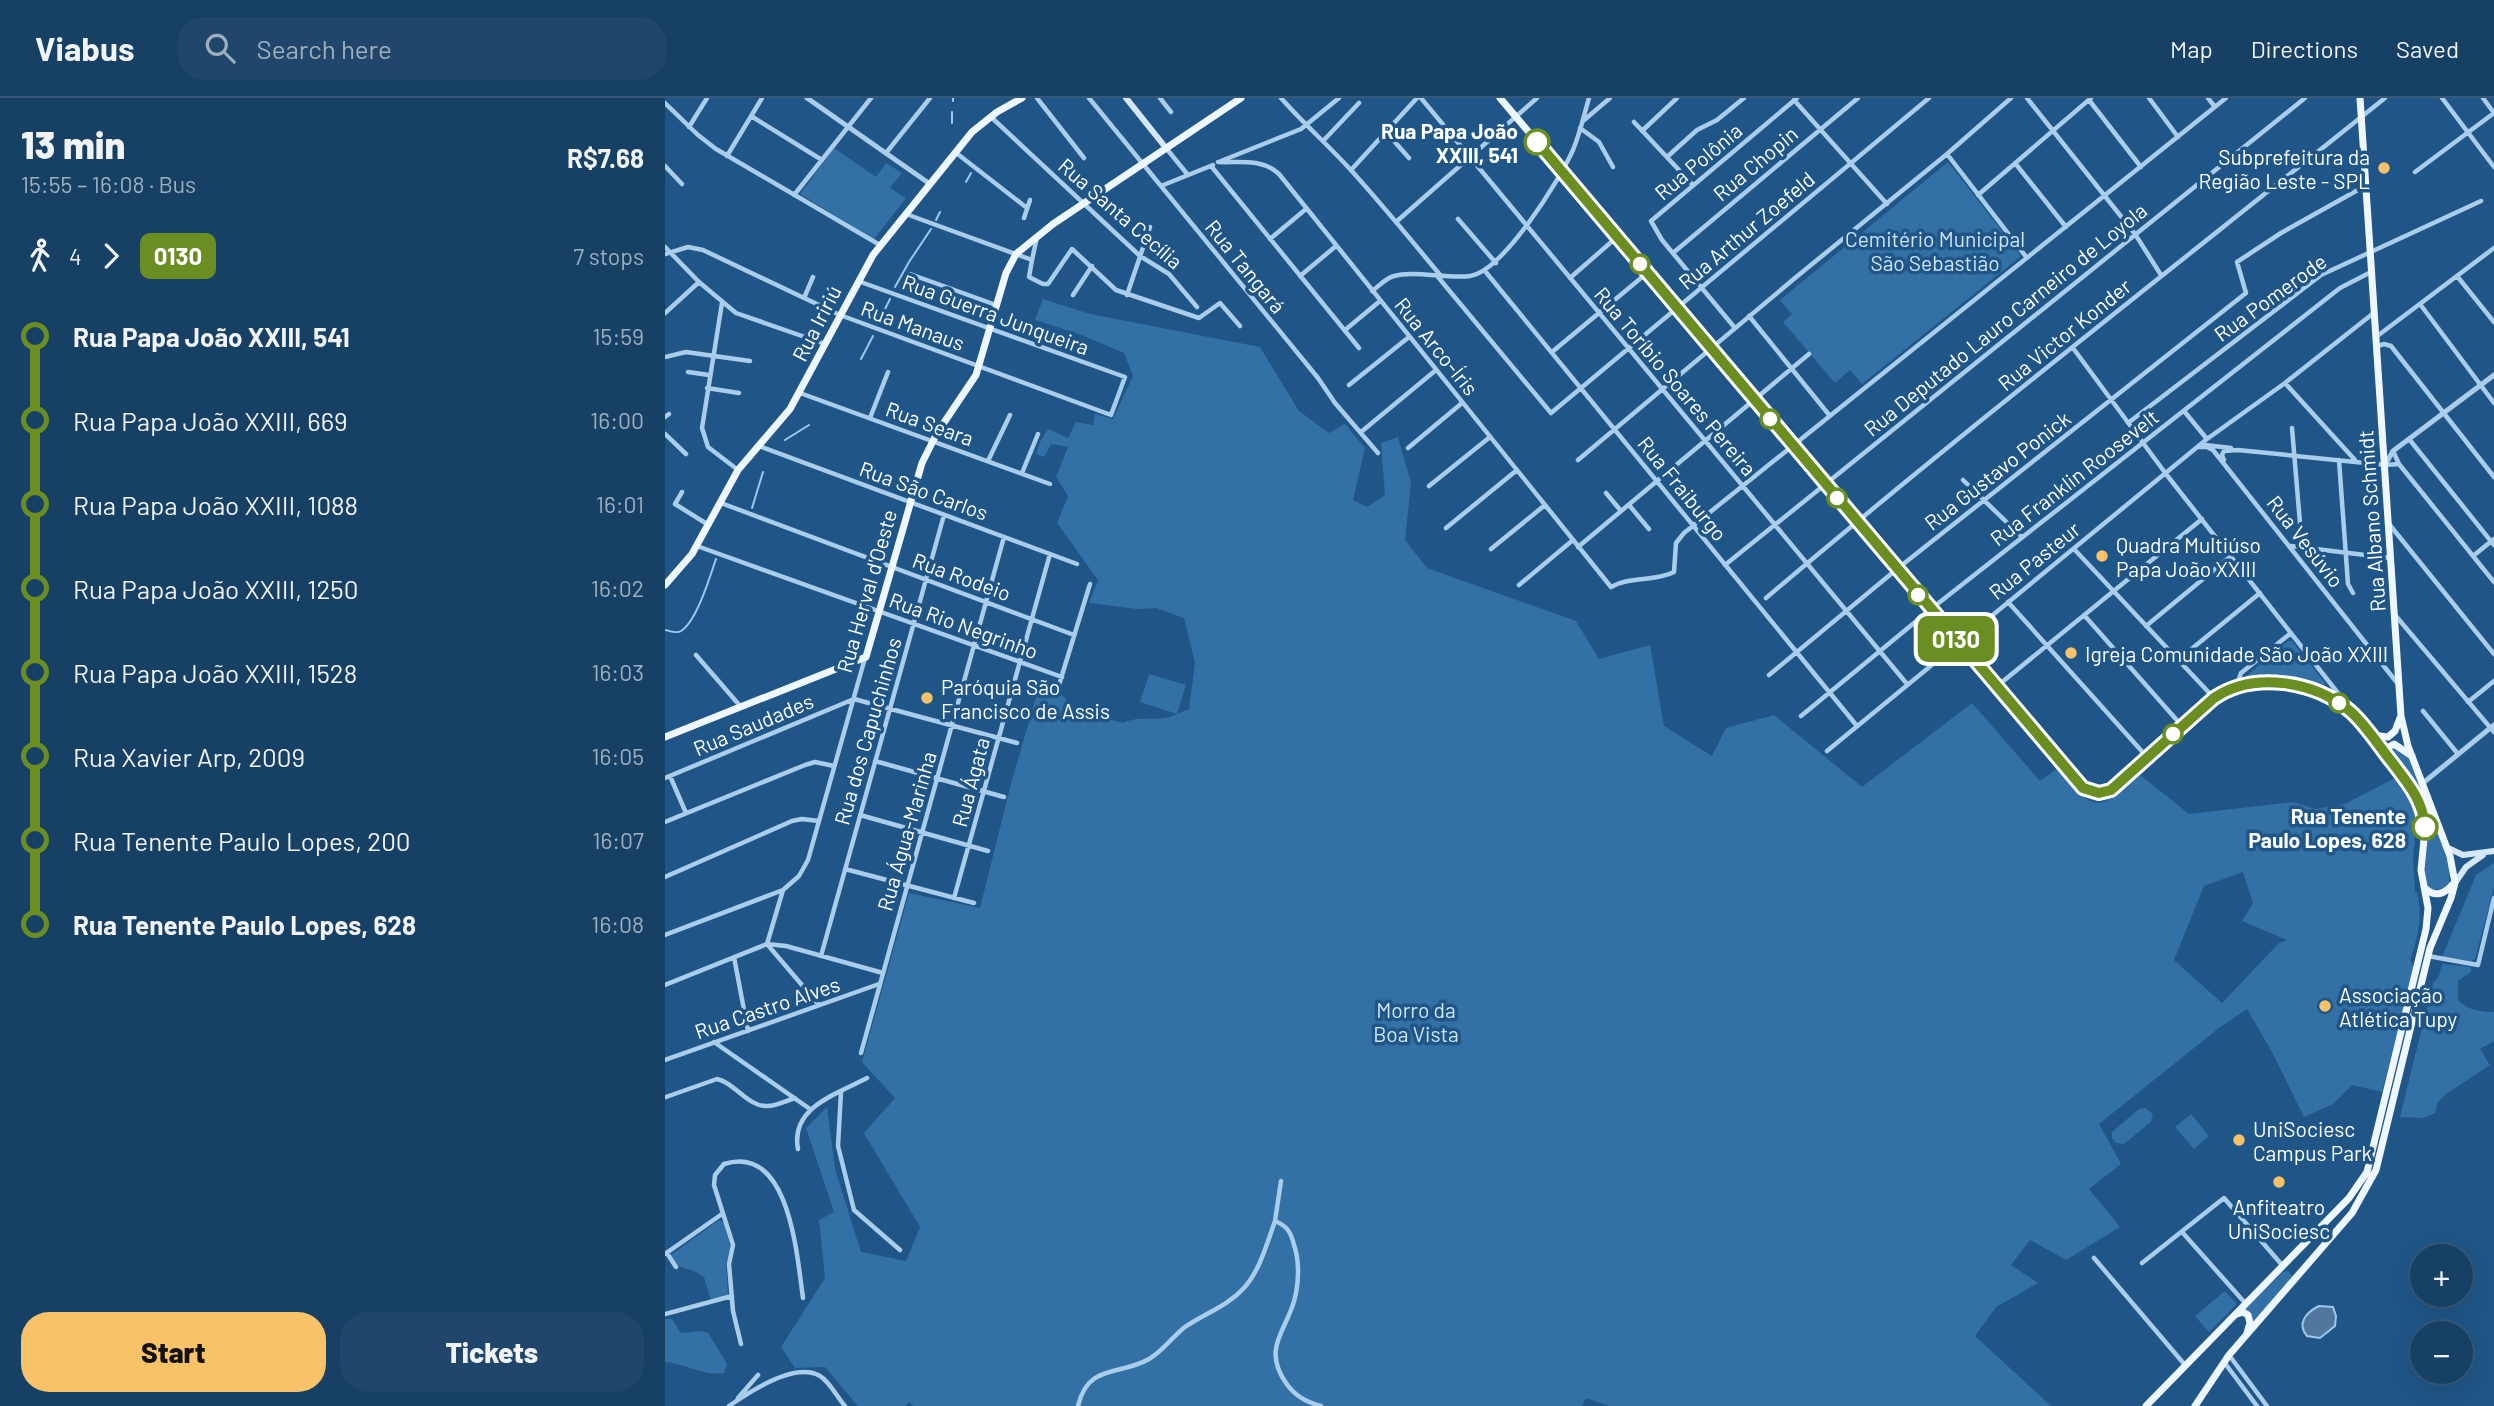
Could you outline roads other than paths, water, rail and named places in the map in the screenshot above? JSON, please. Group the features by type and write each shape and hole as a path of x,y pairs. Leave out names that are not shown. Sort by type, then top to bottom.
{"main road":[{"name":"Rua Iririú","path":"665,585 681,569 697,546 739,470 783,419 800,393 857,281 880,245 972,132 1012,100 1022,98"},
{"path":"1126,98 1166,148"},
{"path":"1016,254 1037,236 1241,98"},
{"path":"1500,98 2078,783 2099,793 2116,786 2214,698 2226,690 2266,682 2286,684 2323,695 2340,704 2357,718 2387,755 2422,807 2425,830 2421,870 2428,908 2425,935 2369,1167 2349,1198 2146,1406"},
{"name":"Rua Albano Schmidt","path":"2360,98 2401,716 2413,756 2448,848 2455,883"},
{"name":"Rua Herval d'Oeste","path":"866,657 922,463 932,441 969,387 979,366 1007,268 1016,254"},
{"path":"667,734 866,657"},
{"path":"2371,735 2384,738 2392,735 2401,716"},
{"path":"2387,755 2387,748 2394,744 2413,756"},
{"path":"2448,848 2463,855 2491,852"},
{"path":"2424,888 2438,894 2448,890 2472,861 2491,852"},
{"path":"2195,1406 2226,1358 2352,1213 2374,1177 2428,956 2455,883"},
{"path":"2283,1266 2293,1270 2298,1276"},
{"path":"2235,1315 2245,1313 2249,1318 2243,1339"}],"street":[{"path":"689,127 707,98"},
{"path":"727,156 762,98"},
{"path":"794,195 871,98"},
{"path":"886,153 930,98"},
{"path":"1037,98 1084,158"},
{"name":"Rua Tangará","path":"1089,98 1378,453"},
{"path":"1160,98 1171,112"},
{"path":"1281,98 1351,170 1440,277"},
{"path":"1161,186 1307,126 1339,98"},
{"path":"1351,170 1419,98"},
{"name":"Rua Toríbio Soares Pereira","path":"1419,98 1907,684"},
{"path":"1396,222 1537,98"},
{"path":"1372,291 1397,275 1467,276 1485,271 1496,263 1562,172 1574,148 1589,98"},
{"path":"1581,125 1610,98"},
{"path":"1642,131 1677,98"},
{"path":"1667,157 1697,130 1717,120 1744,98"},
{"name":"Rua Chopin","path":"1672,253 1858,98"},
{"name":"Rua Arthur Zoefeld","path":"1440,277 1551,413 1929,98"},
{"path":"1578,460 2011,98"},
{"path":"2027,98 2135,234 2161,275"},
{"path":"2148,98 2178,137"},
{"path":"2208,98 2215,107"},
{"path":"1693,526 2226,98"},
{"name":"Rua Deputado Lauro Carneiro de Loyola","path":"1725,565 2305,98"},
{"name":"Rua Victor Konder","path":"1766,598 2161,275 2385,98"},
{"path":"2442,98 2494,167"},
{"path":"2415,172 2494,113 2483,98"},
{"path":"810,99 930,184"},
{"path":"1795,99 1887,204"},
{"name":"Rua Polônia","path":"1672,253 1651,221 1795,99"},
{"path":"1978,195 2090,99 2141,167"},
{"path":"1324,140 1359,103"},
{"path":"666,107 727,156 880,245"},
{"path":"751,116 822,160"},
{"name":"Rua Santa Cecília","path":"991,117 1140,256 1169,274 1198,307"},
{"path":"1634,122 1693,185"},
{"path":"1581,125 1599,142 1613,167"},
{"path":"1386,132 1409,159"},
{"path":"1166,148 1188,175"},
{"path":"955,152 1027,208"},
{"path":"1947,154 2027,258"},
{"name":"Rua Arco-Íris","path":"1218,162 1256,163 1268,166 1279,174 1611,587 1629,579 1670,574 1675,568 1678,540 1693,526"},
{"path":"2015,163 2066,227"},
{"path":"665,166 682,184"},
{"path":"1211,166 1359,348"},
{"name":"Rua Gustavo Ponick","path":"1769,675 1897,569 2246,293 2237,262 2281,233 2366,185"},
{"path":"1024,218 1030,200"},
{"name":"Rua Pomerode","path":"2128,423 2317,278 2481,201"},
{"path":"1270,239 1306,209"},
{"path":"905,214 1032,260"},
{"path":"1458,219 1496,263"},
{"path":"1127,295 1150,227"},
{"path":"1037,236 1029,277 1046,285 1072,248 1112,287 1127,295 1199,318 1220,303 1240,326"},
{"path":"1570,278 1617,237"},
{"path":"1300,276 1336,246"},
{"path":"665,247 667,253 722,303 744,317 825,344"},
{"name":"Rua Manaus","path":"667,253 684,248 698,248 840,315 1111,415"},
{"path":"2377,337 2494,248"},
{"path":"1672,253 1735,328"},
{"path":"1073,295 1092,266"},
{"name":"Rua Fraiburgo","path":"1485,271 1857,726"},
{"name":"Rua Franklin Roosevelt","path":"1801,716 1931,609 2340,288 2372,272"},
{"path":"1552,352 1647,273"},
{"path":"910,274 996,305"},
{"path":"2457,276 2494,322"},
{"path":"804,298 813,277"},
{"name":"Rua Guerra Junqueira","path":"857,281 1125,377 1111,415"},
{"path":"665,313 699,282"},
{"path":"1345,330 1380,301"},
{"path":"722,303 702,422 704,438 712,450 739,470"},
{"path":"2420,304 2494,403"},
{"name":"Rua Pasteur","path":"1827,751 2207,439 2285,383 2375,312"},
{"path":"1749,316 1830,416"},
{"path":"2375,324 2393,324"},
{"path":"1349,385 1409,337"},
{"path":"2377,347 2384,344 2391,346 2494,477"},
{"path":"2073,348 2166,474 2357,718"},
{"path":"665,357 685,352 750,361"},
{"path":"1579,547 1809,354"},
{"path":"1360,432 1436,370"},
{"path":"688,372 709,375"},
{"path":"870,418 888,372"},
{"path":"2385,465 2393,451 2494,375"},
{"path":"2285,383 2356,462"},
{"path":"707,388 739,393"},
{"name":"Rua Seara","path":"800,393 1050,484"},
{"path":"1408,447 1462,403"},
{"path":"2184,411 2207,439"},
{"path":"988,461 1010,415"},
{"path":"2292,428 2302,547"},
{"path":"2213,447 2213,439 2218,432"},
{"path":"665,433 686,454"},
{"path":"1022,473 1038,434"},
{"path":"1429,486 1490,437"},
{"path":"2409,439 2493,542 2473,556"},
{"name":"Rua São Carlos","path":"759,446 1077,564"},
{"path":"2199,447 2385,465 2399,464"},
{"name":"Rua Vesúvio","path":"2213,447 2399,685"},
{"path":"2383,447 2393,451 2399,464 2494,582"},
{"path":"2229,470 2222,452 2238,450"},
{"path":"2339,460 2348,584 2353,593"},
{"path":"1446,528 1517,470"},
{"path":"1963,481 2022,537"},
{"path":"682,492 675,504 708,525"},
{"path":"1606,493 1621,511"},
{"name":"Rua Rodeio","path":"720,503 1074,635"},
{"path":"1491,549 1545,505"},
{"path":"1629,505 1649,529"},
{"name":"Rua dos Capuchinhos","path":"821,956 944,515"},
{"path":"1996,687 2202,519"},
{"path":"2388,523 2494,654"},
{"name":"Rua Água-Marinha","path":"861,1053 1004,537"},
{"path":"1518,585 1573,540"},
{"name":"Rua Rio Negrinho","path":"697,546 1062,677"},
{"path":"2290,546 2391,559"},
{"path":"2074,549 2214,698"},
{"name":"Rua Ágata","path":"954,898 1050,554"},
{"path":"2146,626 2231,556"},
{"path":"1059,685 1090,584"},
{"path":"2178,660 2260,593"},
{"path":"2008,602 2147,757"},
{"path":"2395,614 2493,728 2423,783"},
{"path":"2084,615 2182,726"},
{"path":"2243,685 2239,679 2241,673 2291,633"},
{"path":"696,655 741,707"},
{"name":"Rua Herval d'Oeste","path":"767,944 783,890 795,881 804,869 866,657"},
{"path":"2468,702 2494,681"},
{"path":"2323,695 2329,691 2330,684"},
{"path":"854,699 1017,743"},
{"name":"Rua Saudades","path":"667,777 854,699"},
{"path":"2423,711 2458,754"},
{"path":"875,761 1004,797"},
{"path":"665,822 804,765 815,762 835,766"},
{"path":"667,777 685,813"},
{"path":"860,815 988,851"},
{"path":"665,877 792,821 819,821"},
{"path":"845,869 974,903"},
{"path":"665,935 783,890"},
{"path":"2428,956 2479,965 2494,898"},
{"path":"767,944 820,1005"},
{"path":"665,985 767,944 883,973"},
{"path":"734,957 748,1031"},
{"name":"Rua Castro Alves","path":"665,1060 880,984"},
{"path":"715,1042 810,1109"},
{"path":"798,1149 796,1133 810,1109 867,1078"},
{"path":"666,1097 717,1079 725,1081 761,1106 795,1098"},
{"path":"841,1092 838,1146 854,1210 900,1250"},
{"path":"741,1344 734,1317 729,1264 733,1245 714,1185 715,1175 721,1166 728,1162 742,1161 754,1164 766,1171 776,1185 787,1212 795,1245 803,1298"},
{"path":"1078,1406 1089,1384 1101,1373 1147,1360 1182,1330 1242,1290 1257,1268 1275,1221 1281,1181"},
{"path":"2143,1263 2224,1198 2283,1266"},
{"path":"676,1267 666,1254 722,1214"},
{"path":"1275,1221 1287,1227 1290,1233 1296,1252 1297,1271 1294,1300 1275,1348 1276,1363 1282,1377 1296,1394 1321,1406"},
{"path":"2182,1232 2246,1304"},
{"path":"2094,1258 2185,1366"},
{"path":"665,1314 732,1296"},
{"path":"2226,1358 2257,1406"},
{"path":"2226,1358 2267,1406"},
{"path":"731,1405 771,1381 804,1373 821,1376 845,1406"},
{"path":"731,1405 758,1375"}],"waterway":[{"path":"952,112 952,123"},
{"path":"966,182 971,173"},
{"path":"936,220 940,212"},
{"path":"895,287 931,229"},
{"path":"884,311 890,299"},
{"path":"861,359 873,336"},
{"path":"785,440 809,425"},
{"path":"752,508 763,472"},
{"path":"665,630 678,632 687,626 702,598 716,559"}],"place":[{"name":"Rua Papa João XXIII, 541","path":"1537,142"},
{"name":"Subprefeitura da Região Leste - SPL","path":"2384,168"},
{"name":"Quadra Multiúso Papa João XXIII","path":"2102,556"},
{"name":"Igreja Comunidade São João XXIII","path":"2071,653"},
{"name":"Paróquia São Francisco de Assis","path":"927,698"},
{"name":"Rua Tenente Paulo Lopes, 628","path":"2425,827"},
{"name":"Associação Atlética Tupy","path":"2325,1006"},
{"name":"UniSociesc Campus Park","path":"2239,1140"},
{"name":"Anfiteatro UniSociesc","path":"2279,1182"}],"park label":[{"name":"Cemitério Municipal São Sebastião","path":"1935,250"},
{"name":"Morro da Boa Vista","path":"1416,1021"}]}
